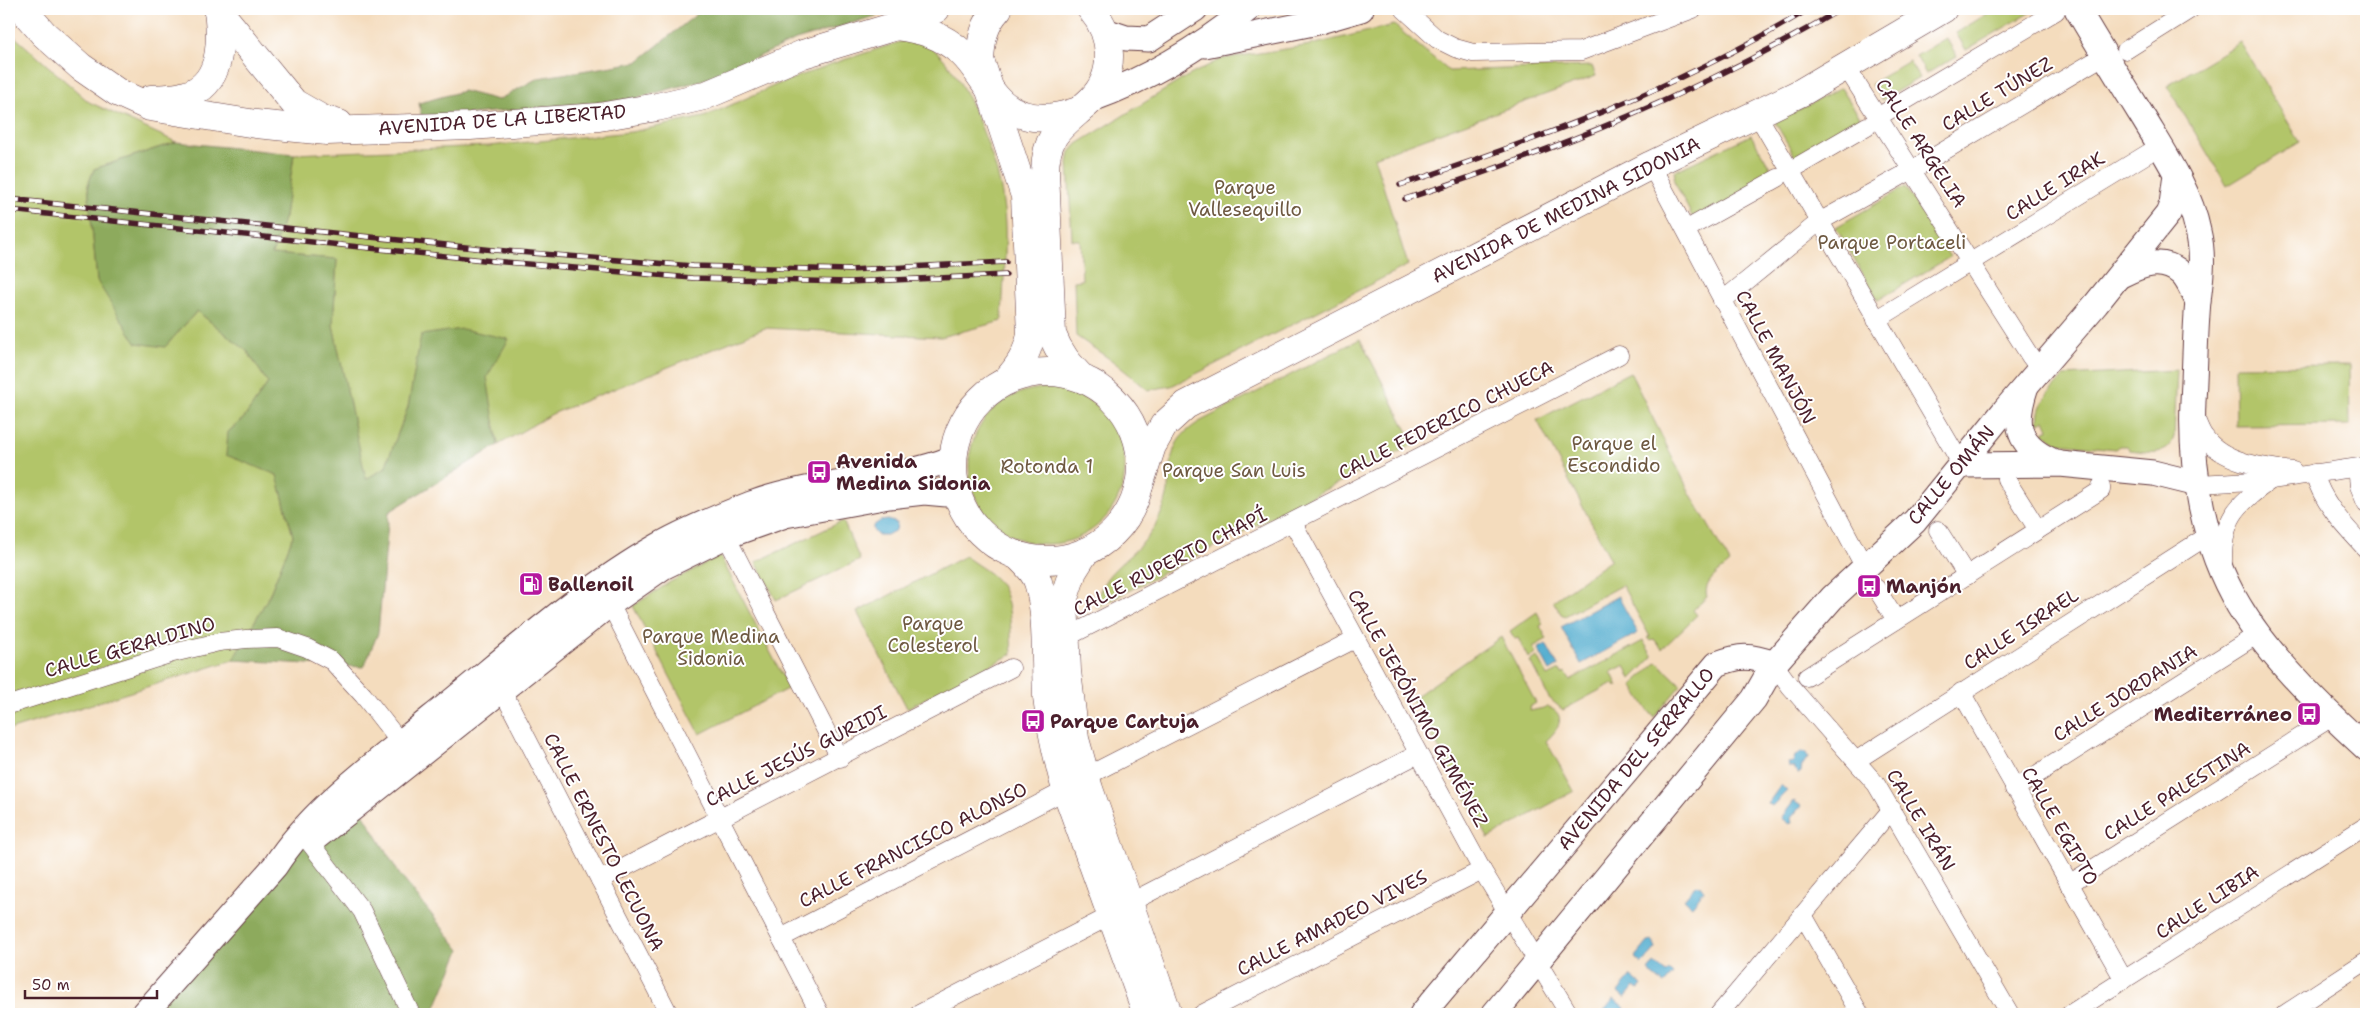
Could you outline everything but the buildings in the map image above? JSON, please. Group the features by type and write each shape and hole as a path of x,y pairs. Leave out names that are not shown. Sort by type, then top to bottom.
{"main road":[{"name":"AVENIDA DE LA LIBERTAD","path":"22,9 44,34 82,68 128,98 158,108 256,124 327,131 470,126 599,117 648,109 704,96 803,54 896,26 912,16 936,9"},
{"path":"998,9 990,17 981,38 980,60 1025,196 1031,336 1028,349 1019,366 1006,381"},
{"name":"AVENIDA DE MEDINA SIDONIA","path":"1118,404 1155,410 1186,404 1651,165 1757,114 1846,67 1943,9"},
{"path":"128,98 174,98 188,95 201,87 211,75 218,57 222,37 218,10"},
{"path":"218,10 294,103 322,119 360,129"},
{"path":"1083,378 1064,373 1044,372 1024,374 1006,381 985,394 969,413 959,434 954,458 954,477 958,495 967,515 980,532 997,546 1016,555 1039,560 1063,559 1085,552 1110,536 1129,514 1139,486 1141,464 1138,442 1131,422 1118,404 1102,389 1083,378 1068,365 1057,349 1052,334 1045,171 1048,145 1058,129 1103,82 1110,61 1108,41 1099,17"},
{"name":"AVENIDA DE LA LIBERTAD","path":"896,26 928,31 943,39 962,53 998,99 1014,111 1034,118 1055,118 1083,105"},
{"name":"AVENIDA DE MEDINA SIDONIA","path":"1139,486 1152,446 1164,425 1186,404"},
{"path":"1075,784 1075,739 1070,705 1064,598 1073,571 1085,552"},
{"path":"1016,555 1030,567 1037,579 1042,599 1048,699 1056,752 1075,784 1120,910 1147,1014"},
{"path":"1120,910 1168,1014"}],"street":[{"path":"1099,17 1138,40 1148,39 1195,9"},
{"path":"1083,105 1128,86 1195,46 1248,9"},
{"path":"1195,46 1313,23 1361,9"},
{"path":"1404,9 1438,39 1455,48 1473,53 1581,51 1693,9"},
{"name":"CALLE TÚNEZ","path":"1722,301 1819,222 2191,9"},
{"path":"1886,112 2067,10 2115,52 2160,146 2193,207 2199,233 2202,262 2198,301 2193,422 2198,484 2209,535 2223,576 2239,606 2258,634 2332,717 2366,748"},
{"name":"CALLE ARGELIA","path":"1846,67 1972,262 2030,356 2034,376"},
{"path":"1757,114 1962,465 2060,464 2153,473 2198,484 2271,480 2362,467 2359,486 2366,503"},
{"path":"1798,166 1868,126"},
{"name":"CALLE IRAK","path":"1876,320 2160,146"},
{"name":"CALLE MANJÓN","path":"1651,165 1870,578 1896,620"},
{"name":"CALLE OMÁN","path":"1774,664 1832,598 1870,578 2034,376 2119,276 2168,214 2172,204 2176,175"},
{"path":"1694,225 1778,178"},
{"name":"CALLE OMÁN","path":"2119,276 2151,263 2168,265 2182,274 2198,301"},
{"name":"CALLE FEDERICO CHUECA","path":"1293,523 1619,356"},
{"path":"2034,376 2019,408 2019,430 2028,447 2043,457 2060,464"},
{"path":"2193,422 2220,452 2233,459 2314,473"},
{"path":"2153,473 2175,461 2183,451 2193,422"},
{"path":"275,866 310,843 408,751 575,603 627,565 660,545 693,528 753,503 818,485 915,471 954,458"},
{"path":"2314,473 2320,493 2344,525 2366,549"},
{"path":"2006,479 2038,530"},
{"path":"2223,576 2224,536 2229,522 2238,507 2271,480"},
{"path":"1807,677 2101,490 2101,486"},
{"path":"144,1014 275,866 291,840 362,774 408,751 502,690 610,604 663,567 726,536 785,514 916,493 939,492 958,495"},
{"name":"CALLE RUPERTO CHAPÍ","path":"1065,638 1293,523"},
{"name":"CALLE JERÓNIMO GIMÉNEZ","path":"1293,523 1506,913 1569,1014"},
{"path":"1938,530 1967,576"},
{"name":"CALLE ISRAEL","path":"1857,760 2209,535"},
{"path":"726,536 840,758"},
{"path":"610,604 820,1014"},
{"name":"CALLE JORDANIA","path":"2014,788 2258,634"},
{"name":"CALLE GERALDINO","path":"9,705 210,644 246,639 278,638 307,648 332,661 363,695 408,751"},
{"name":"CALLE FRANCISCO ALONSO","path":"781,938 1355,639"},
{"name":"AVENIDA DEL SERRALLO","path":"1422,1014 1717,664 1736,657 1755,657 1774,664"},
{"path":"1494,1014 1754,699 1774,664"},
{"name":"CALLE IRÁN","path":"1774,664 1790,686 1857,760 1892,809 2010,1014"},
{"name":"CALLE JESÚS GURIDI","path":"600,880 840,758 1011,668"},
{"name":"CALLE ERNESTO LECUONA","path":"502,690 669,1014"},
{"name":"CALLE EGIPTO","path":"1961,692 2124,980"},
{"name":"CALLE PALESTINA","path":"2069,884 2332,717"},
{"path":"919,1014 1418,754"},
{"path":"1720,1014 1892,809"},
{"name":"CALLE LIBIA","path":"2070,1014 2366,826"},
{"path":"310,843 362,911 411,1014"},
{"name":"CALLE AMADEO VIVES","path":"1202,1014 1482,870"},
{"path":"1803,915 1860,1014"},
{"path":"2292,1012 2366,961"}],"green space":[{"path":"703,9 883,9 889,12 796,40 713,77 634,99 448,116 421,115 419,103 463,91 498,100 538,78 637,62"},
{"path":"1995,9 2036,9 1966,50 1956,33"},
{"name":"Parque Vallesequillo","path":"1394,25 1449,71 1592,66 1596,76 1374,157 1408,265 1202,371 1171,386 1148,390 1114,362 1076,336 1074,281 1082,280 1080,240 1072,240 1068,163 1070,152 1077,144 1186,77 1221,59 1311,45"},
{"path":"9,28 15,37 89,102 176,142 94,169 88,185 97,281 165,347 197,311 247,351 268,383 244,418 228,432 277,475 293,536 269,596 233,660 9,730"},
{"path":"1946,38 1957,56 1926,74 1916,56"},
{"path":"909,39 930,47 942,57 954,72 976,114 993,160 1002,195 1005,226 1002,321 941,337 765,328 552,414 498,445 486,377 422,335 408,407 385,468 365,480 333,325 337,259 272,254 285,216 294,154 489,146 631,132 704,117 776,85 834,63"},
{"path":"2240,42 2300,142 2227,186 2167,86"},
{"path":"1909,61 1919,78 1882,100 1871,84"},
{"path":"1841,88 1865,125 1799,163 1775,122"},
{"path":"1751,135 1776,177 1695,222 1674,181 1675,171"},
{"path":"176,142 294,154 285,216 272,254 337,259 333,325 366,479 385,468 408,407 421,335 462,329 509,339 487,377 498,445 389,512 378,633 364,667 233,660 269,596 293,536 277,475 226,455 228,432 244,418 268,383 247,351 197,311 165,347 136,343 97,281 88,185 94,169"},
{"name":"Parque Portaceli","path":"1905,187 1950,257 1878,300 1836,227"},
{"name":"Parque San Luis","path":"1360,339 1414,444 1097,607 1099,594 1111,573 1138,547 1158,521 1167,494 1175,448 1183,435 1199,422"},
{"path":"2349,365 2350,425 2236,426 2235,366"},
{"path":"2177,370 2174,437 2171,444 2161,451 2130,450 2127,446 2119,446 2115,449 2059,443 2044,434 2043,432 2049,429 2045,420 2039,423 2038,416 2042,403 2064,376"},
{"name":"Parque el Escondido","path":"1630,372 1690,493 1730,563 1709,582 1706,592 1707,597 1693,610 1697,615 1662,649 1654,639 1651,641 1648,638 1650,637 1622,585 1565,616 1561,614 1553,601 1611,560 1537,420"},
{"name":"Rotonda 1","path":"1039,388 1055,388 1070,391 1084,397 1097,405 1108,416 1122,443 1125,466 1124,481 1116,503 1108,516 1097,527 1070,541 1055,544 1039,544 1024,541 1010,535 997,527 986,516 972,489 969,474 969,458 972,443 978,429 986,416 997,405 1024,391"},
{"path":"843,521 860,560 776,600 756,562"},
{"name":"Parque Medina Sidonia","path":"720,556 789,688 700,734 633,606 670,582"},
{"name":"Parque Colesterol","path":"965,556 994,577 1002,587 1010,616 1012,654 907,708 857,612"},
{"path":"1537,612 1543,624 1540,626 1547,639 1533,647 1536,654 1528,658 1518,638 1515,639 1510,631"},
{"path":"1501,637 1536,703 1529,707 1530,711 1548,707 1558,714 1559,723 1557,728 1546,741 1574,791 1488,838 1412,699"},
{"path":"1643,641 1653,657 1631,679 1625,665 1611,672 1618,686 1611,684 1563,710 1549,698 1530,661 1538,657 1548,676 1560,670 1562,674 1565,672 1570,680"},
{"path":"1657,662 1681,685 1654,717 1632,685"},
{"path":"351,793 400,875 460,950 433,1014 143,1014"}],"water":[{"path":"888,520 897,523 896,530 887,535 877,535 873,530 873,526 880,521"},
{"path":"1618,596 1638,633 1581,664 1561,627"},
{"path":"1546,644 1558,666 1550,671 1538,649"},
{"path":"1801,752 1806,753 1808,757 1802,766 1801,772 1798,774 1794,767 1789,767 1788,763 1793,762 1795,756"},
{"path":"1781,785 1787,791 1772,806 1768,803"},
{"path":"1794,801 1801,806 1791,818 1792,823 1789,824 1781,818"},
{"path":"1696,885 1700,885 1704,891 1692,906 1684,899"},
{"path":"1653,941 1656,948 1642,964 1635,958 1648,942"},
{"path":"1654,963 1666,973 1669,970 1673,974 1664,984 1648,971"},
{"path":"1631,976 1642,985 1639,989 1635,986 1625,998 1618,992"},
{"path":"1614,999 1625,1008 1622,1012 1618,1010 1615,1014 1601,1014"}],"railway":[{"path":"1400,185 1506,149 1610,109 1711,63 1809,9"},
{"path":"1405,199 1518,160 1628,116 1736,66 1789,39 1841,9"},
{"path":"9,199 494,250 693,266 849,270 1006,262"},
{"path":"9,210 493,261 692,278 848,282 1006,275"}],"place":[{"name":"Avenida Medina Sidonia","path":"819,472"},
{"name":"Ballenoil","path":"531,584"},
{"name":"Manjón","path":"1869,586"},
{"name":"Mediterráneo","path":"2309,714"},
{"name":"Parque Cartuja","path":"1033,721"}]}
